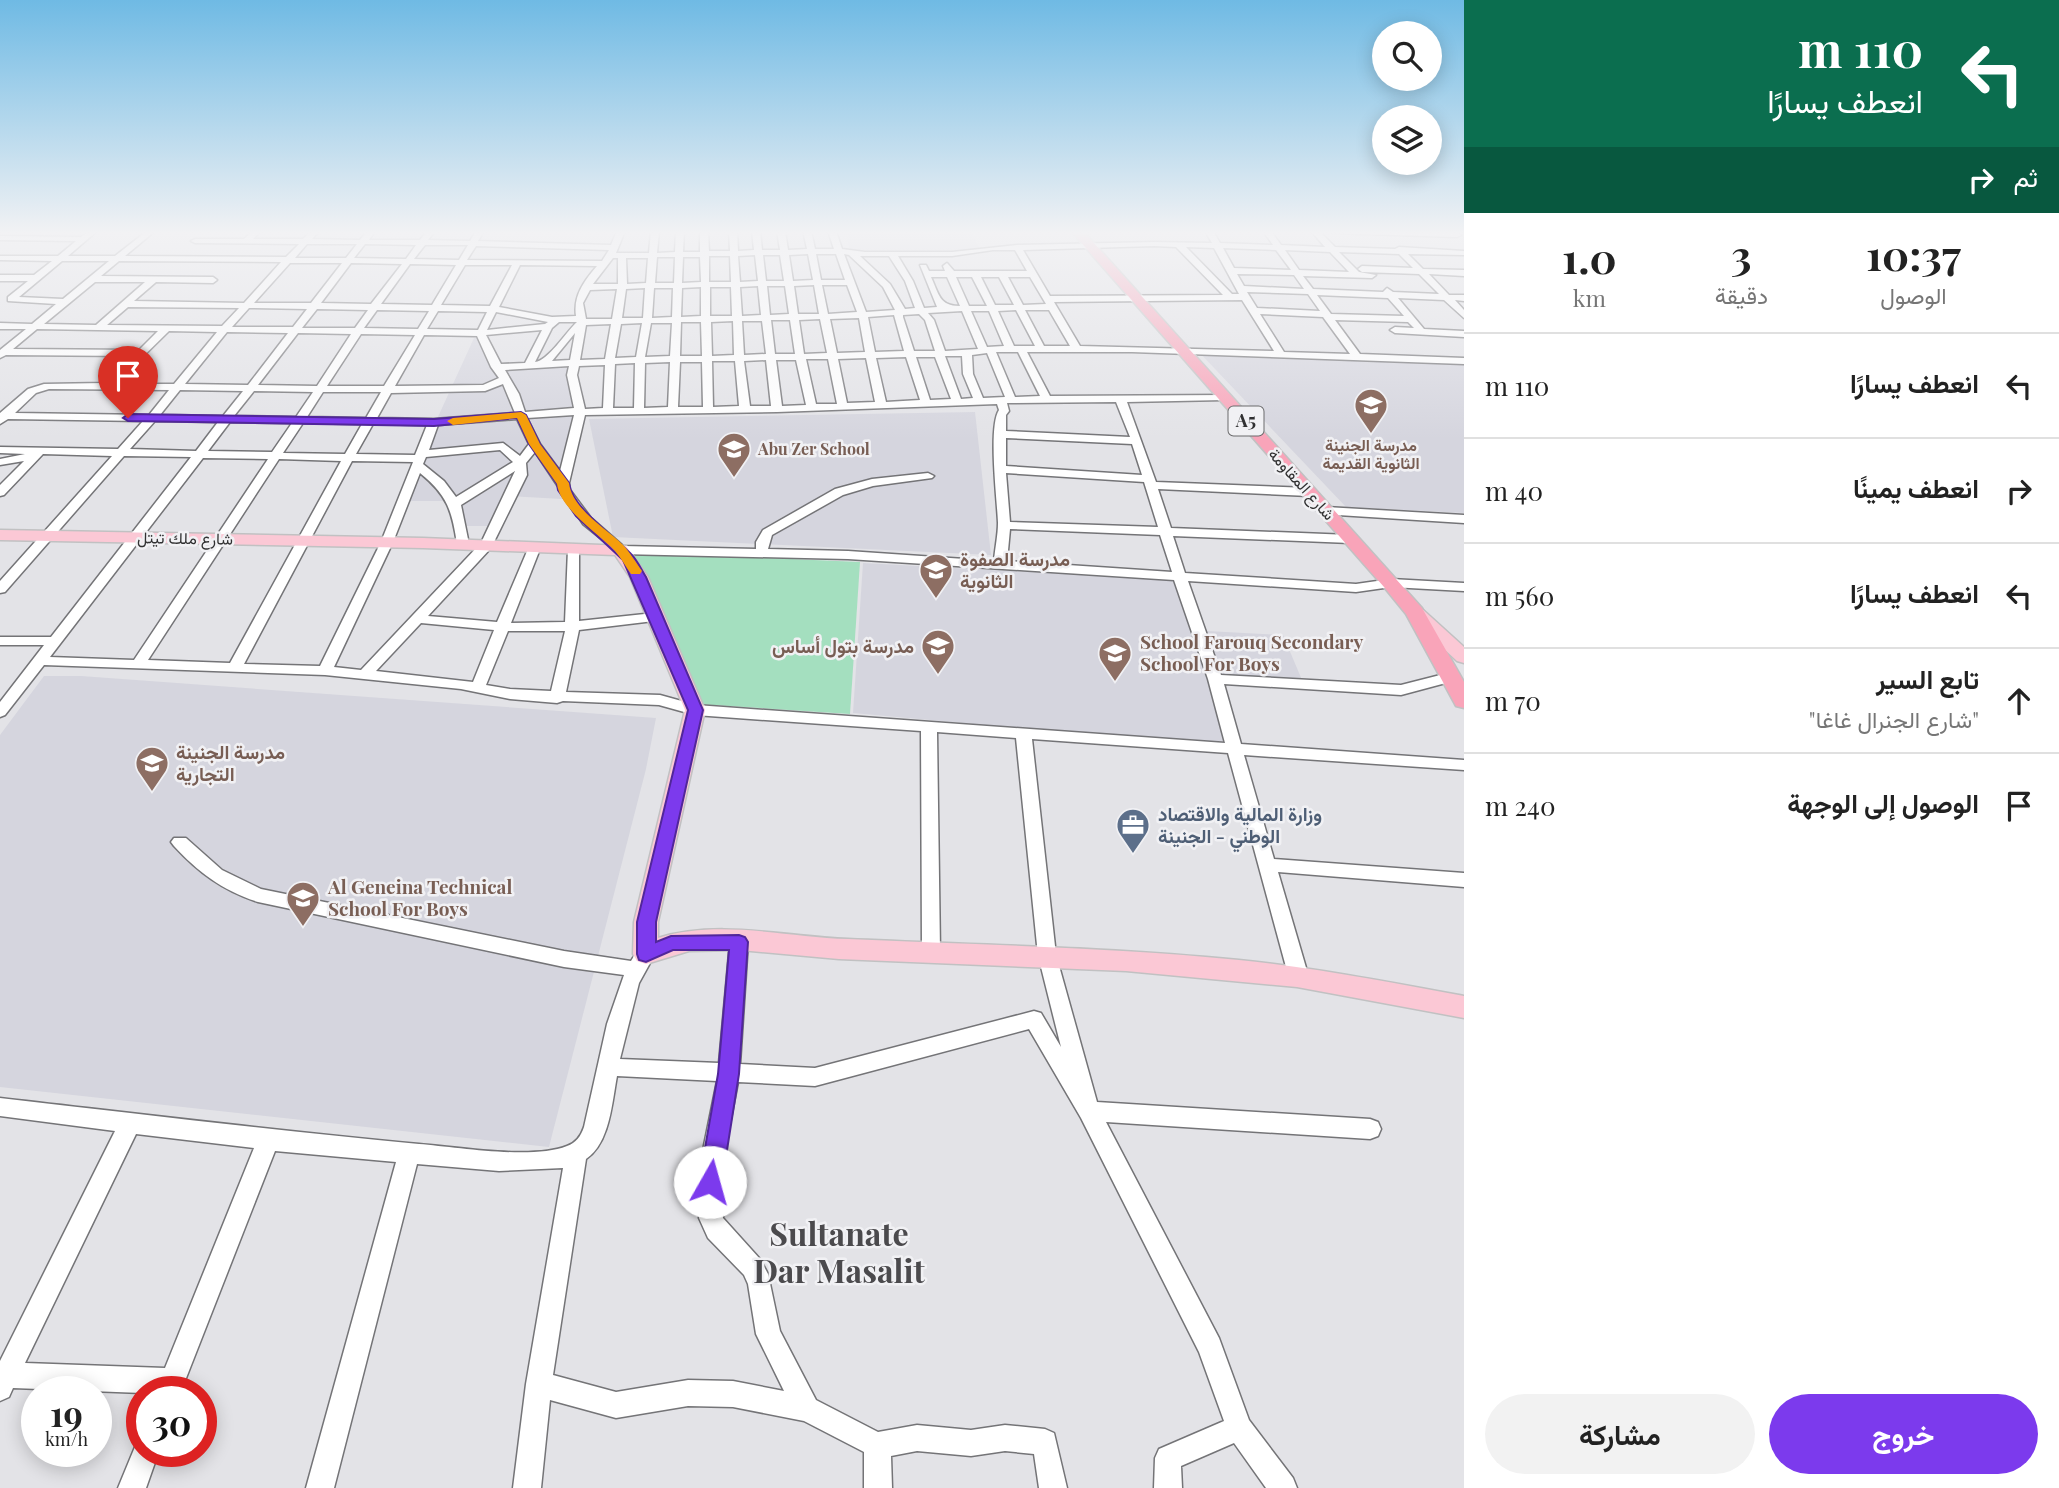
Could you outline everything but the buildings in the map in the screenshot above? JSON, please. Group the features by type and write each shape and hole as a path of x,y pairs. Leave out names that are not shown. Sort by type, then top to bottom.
{"highway":[{"name":"شارع المقاومة","path":"1137,300 1415,612"},
{"name":"A5","path":"1415,612 1464,701"}],"main road":[{"name":"شارع ملك تيتل","path":"0,535 302,540 620,550"},
{"path":"620,550 639,577 695,710 646,922 641,962"},
{"name":"A5","path":"1415,612 1464,657"},
{"path":"641,962 671,943 739,942 838,949 1046,956 1299,978 1464,1007"}],"street":[{"path":"23,300 66,302"},
{"path":"99,327 130,300"},
{"path":"187,305 192,300"},
{"path":"0,589 152,418 251,300"},
{"path":"3,706 56,642 318,300"},
{"path":"139,663 219,538 379,300"},
{"path":"236,666 367,422 439,300"},
{"path":"481,333 498,300"},
{"path":"580,300 581,322 573,362 573,383 580,412 563,483 564,490 587,521 620,550 762,551 1356,588 1391,583 1464,587"},
{"path":"608,412 610,361 620,300"},
{"path":"639,412 640,360 648,320 649,300"},
{"path":"673,411 676,300"},
{"path":"706,300 708,410"},
{"path":"737,300 739,357 745,409"},
{"path":"765,300 777,409"},
{"path":"793,300 800,356 811,408"},
{"path":"820,300 843,407"},
{"path":"858,300 881,405"},
{"path":"895,300 900,309 898,314 926,404"},
{"path":"916,300 929,320 957,402"},
{"path":"937,300 940,307 946,309"},
{"path":"962,300 987,350 1006,400 1001,414 999,435 1004,525 1000,566"},
{"path":"989,300 1047,400"},
{"path":"1016,300 1041,349"},
{"path":"0,326 481,333 552,323 898,314 1105,300"},
{"path":"1248,300 1281,354"},
{"path":"1314,300 1357,357"},
{"path":"1395,300 1422,332"},
{"path":"1450,300 1464,315"},
{"path":"1,353 66,302"},
{"path":"1049,303 1077,349"},
{"path":"126,304 494,309 552,323"},
{"path":"1254,311 1410,319"},
{"path":"1389,319 1419,359"},
{"path":"545,363 556,354 561,342 581,322"},
{"path":"529,365 552,323"},
{"path":"109,384 166,329"},
{"path":"1395,330 1464,334"},
{"path":"481,333 496,367 517,401 534,444 563,483"},
{"path":"496,367 739,357 940,354 1016,349 1182,351 1464,361"},
{"path":"1,353 141,353"},
{"path":"967,353 968,374 980,402"},
{"path":"2,417 40,387 109,384 469,390 491,386 505,379"},
{"path":"2,417 434,422 580,412 1224,397"},
{"path":"1120,398 1137,441 1215,679 1299,978"},
{"path":"325,671 378,542 421,460 434,422"},
{"path":"999,435 1137,441"},
{"path":"0,450 39,453 276,454 421,460 503,446 534,444"},
{"path":"455,503 520,463 534,444"},
{"path":"364,675 487,545 521,475 520,463 503,446"},
{"path":"0,462 39,453"},
{"path":"0,492 39,453"},
{"path":"421,460 455,503 461,519 463,544"},
{"path":"1000,469 1309,492"},
{"path":"762,551 762,542 767,533 839,492 872,483 928,476"},
{"path":"1326,511 1464,519"},
{"path":"1004,525 1350,539"},
{"path":"478,687 534,548"},
{"path":"557,698 572,628 574,549"},
{"path":"416,618 503,628 572,628 654,617"},
{"path":"0,641 56,642"},
{"path":"41,661 325,671 478,687 510,694 660,701 695,710 1464,765"},
{"path":"1215,679 1401,690 1452,677"},
{"path":"929,727 931,951"},
{"path":"1023,733 1046,956 1089,1111"},
{"path":"0,1107 268,1140 533,1162 576,1154 585,1148 596,1123 628,989 641,962 564,959 258,895 230,885 206,870 180,842"},
{"path":"1267,865 1464,880"},
{"path":"739,942 729,1074 712,1165 711,1218 716,1230 752,1267 760,1282 768,1334 807,1409"},
{"path":"610,1067 815,1076 1034,1019 1060,1004"},
{"path":"1034,1019 1089,1111 1210,1347 1239,1428 1283,1488"},
{"path":"1089,1111 1370,1129"},
{"path":"126,1384 2,1379 130,1124"},
{"path":"174,1376 268,1140"},
{"path":"320,1488 410,1153"},
{"path":"527,1488 539,1384 576,1154"},
{"path":"539,1384 616,1405 688,1393 733,1394 807,1409 877,1445 917,1438 971,1443 1005,1438 1045,1441 1053,1488"},
{"path":"1168,1488 1168,1458 1239,1428"},
{"path":"877,1445 878,1488"},
{"path":"132,1488 139,1467"}],"shaded area":[{"path":"474,338 478,338 495,368 571,363 577,409 558,483 562,499 506,496 491,526 454,526 450,501 407,501 437,419"},
{"name":"مدرسة الجنينة الثانوية القديمة","path":"1198,351 1464,362 1464,513 1346,507"},
{"path":"975,412 991,555 613,537 589,419"},
{"path":"863,563 1177,580 1229,747 853,713"},
{"path":"1207,631 1283,635 1302,680 1222,675"},
{"name":"Al Geneina Technical School For Boys","path":"44,676 81,676 656,718 646,769 549,1147 0,1087 0,735"}],"green space":[{"path":"632,552 860,562 850,714 698,704"}],"slow traffic":[{"path":"453,421 521,415 535,444 563,483 564,490 580,513 628,558 636,571"}],"place":[{"name":"مدرسة الجنينة الثانوية القديمة","path":"1371,435"},
{"name":"Abu Zer School","path":"734,479"},
{"name":"مدرسة الصفوة الثانوية","path":"936,600"},
{"name":"مدرسة بتول أساس","path":"938,676"},
{"name":"School Farouq Secondary School For Boys","path":"1115,683"},
{"name":"مدرسة الجنينة التجارية","path":"152,793"},
{"name":"وزارة المالية والاقتصاد الوطني - الجنينة","path":"1133,855"},
{"name":"Al Geneina Technical School For Boys","path":"303,928"}],"district":[{"name":"Sultanate Dar Masalit","path":"839,1254"}],"route":[{"path":"128,418 434,422 521,415 535,444 563,483 564,490 580,513 628,558 639,577 695,710 646,922 646,954 671,943 739,942 729,1074 710,1182"}]}
